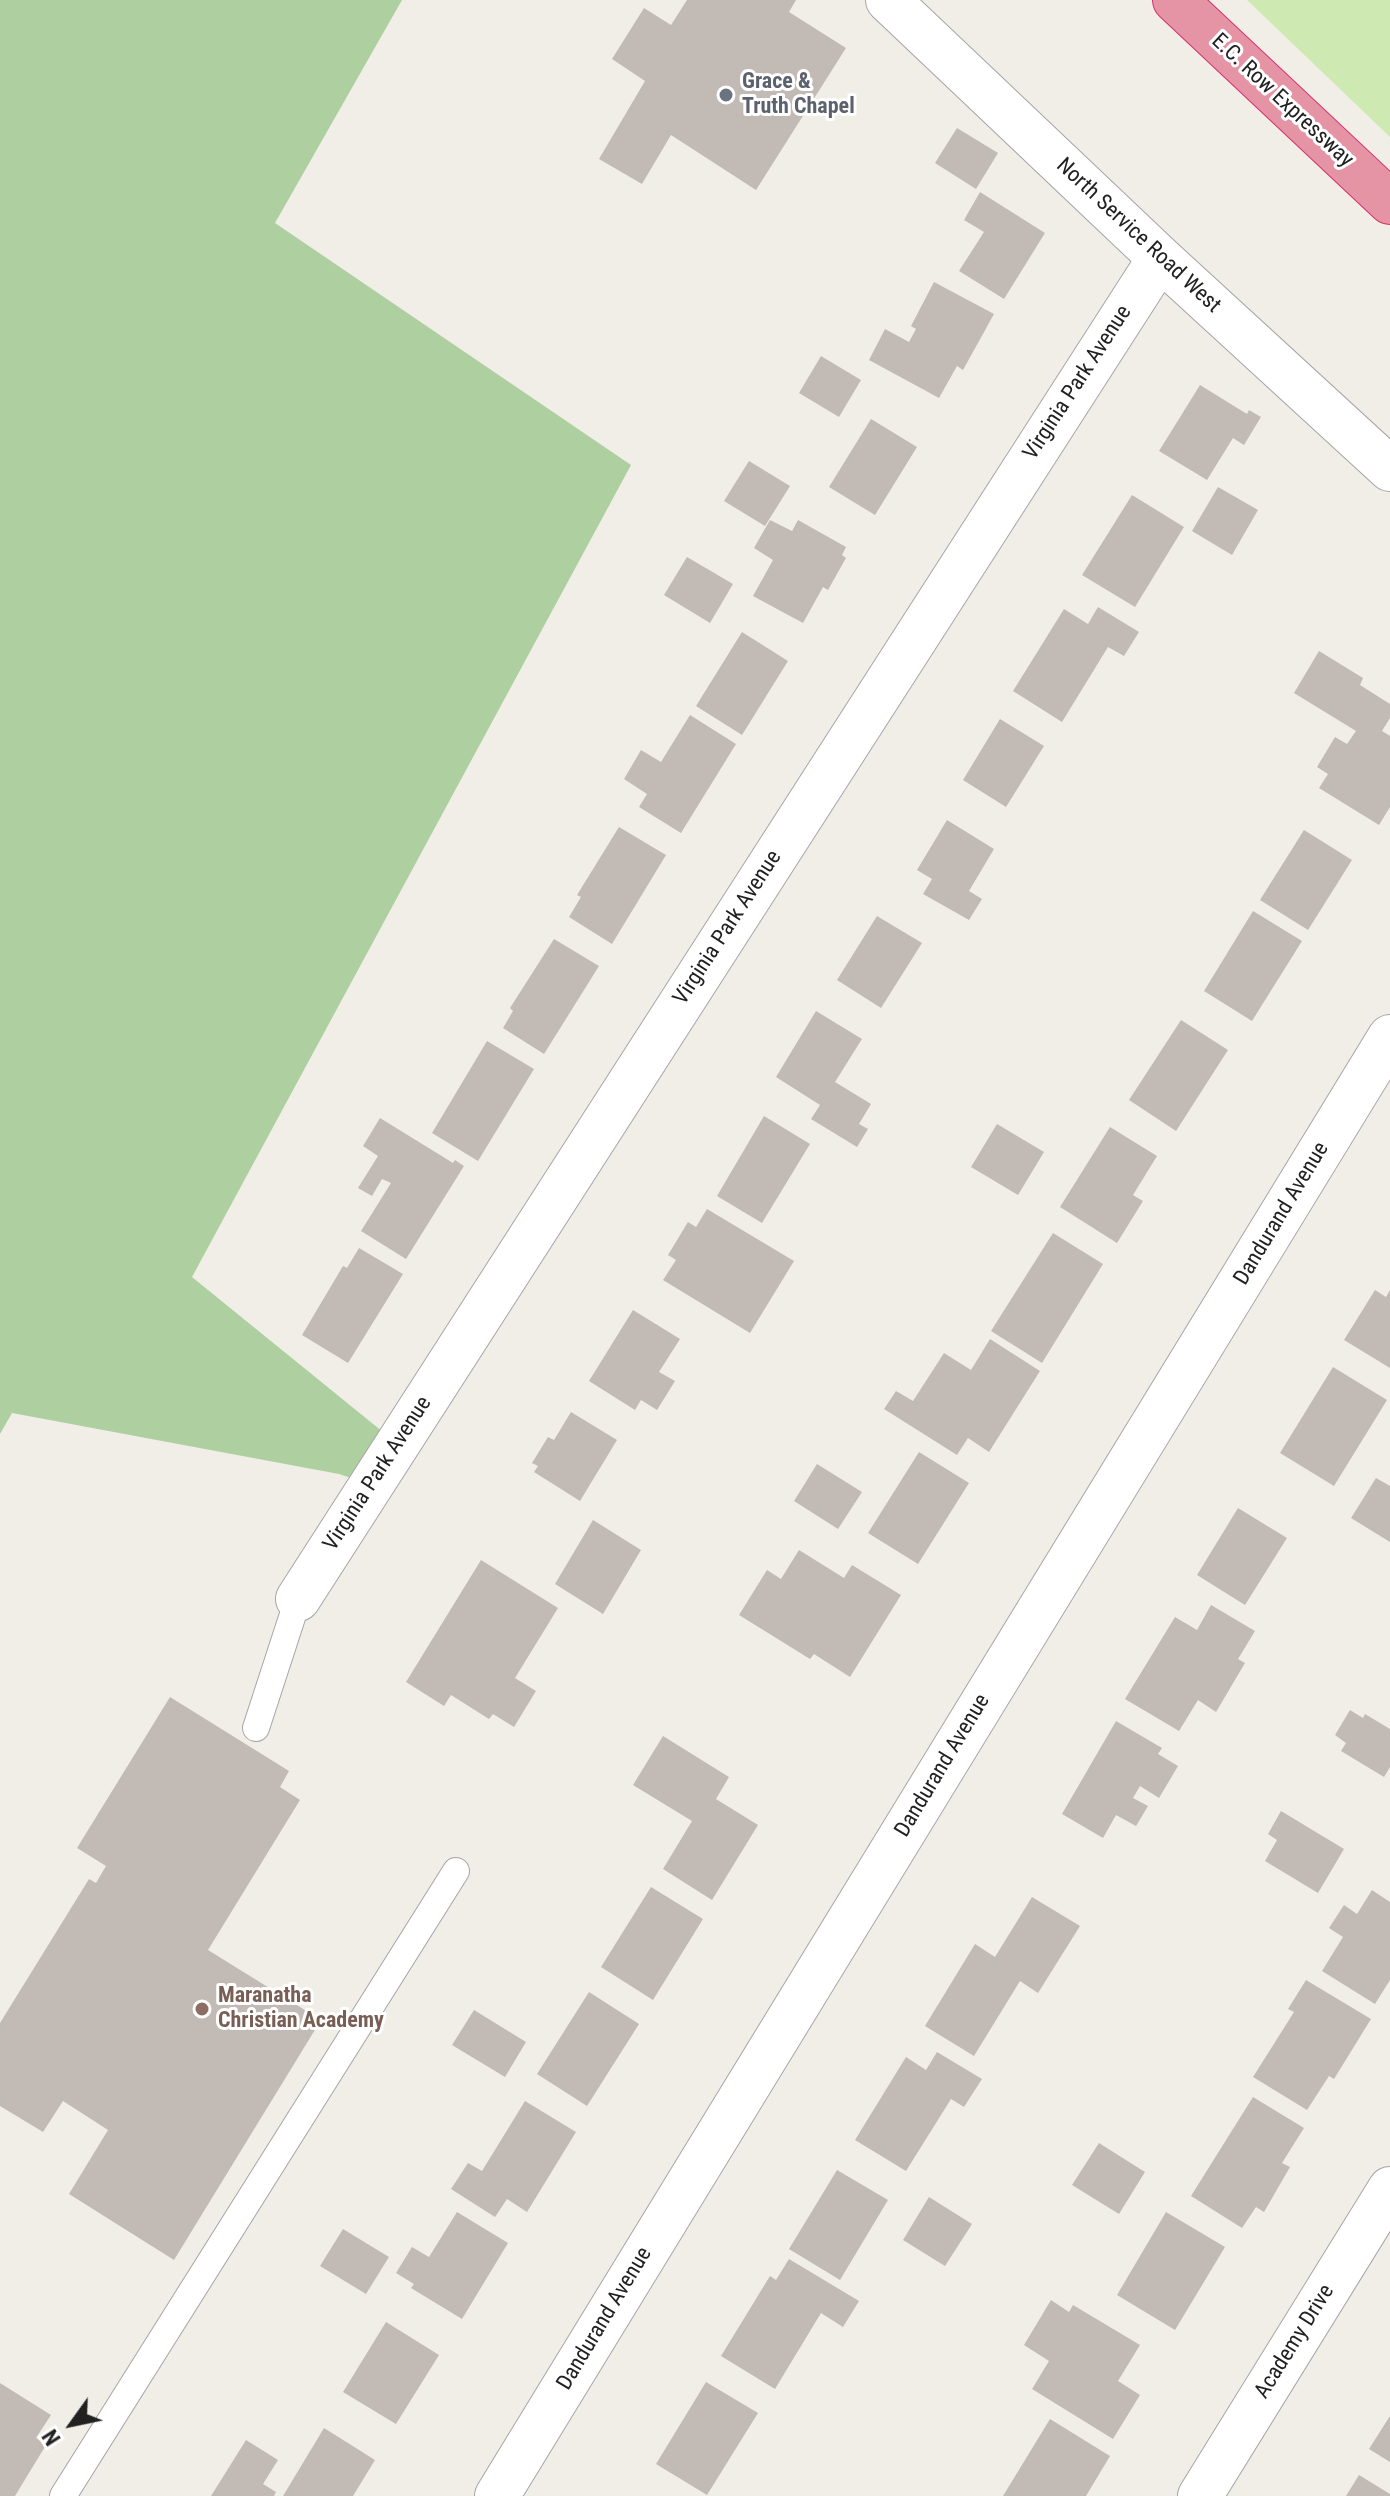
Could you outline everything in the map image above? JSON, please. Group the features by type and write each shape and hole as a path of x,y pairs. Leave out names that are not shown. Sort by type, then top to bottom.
{"highway":[{"name":"E.C. Row Expressway","path":"1175,0 1390,202"}],"street":[{"name":"North Service Road West","path":"888,0 1160,258 1390,469"},
{"name":"Virginia Park Avenue","path":"298,1599 1160,258"},
{"name":"Dandurand Avenue","path":"497,2496 1390,1037"},
{"name":"Academy Drive","path":"1200,2496 1390,2189"}],"lane":[{"path":"256,1728 298,1599"},
{"path":"63,2496 456,1871"}],"green space":[{"path":"0,0 402,0 275,223 631,465 192,1277 399,1445 372,1485 339,1474 12,1413 0,1434"},
{"path":"1247,0 1390,0 1390,137"}],"building":[{"name":"Grace & Truth Chapel","path":"687,0 796,0 789,12 846,48 756,190 671,135 642,184 599,159 645,81 612,59 644,8 671,25"},
{"path":"957,128 998,153 976,189 935,163"},
{"path":"980,192 1045,233 1004,299 959,271 984,232 964,220"},
{"path":"934,282 994,314 963,370 957,366 939,398 869,360 885,329 909,342 916,329 911,326"},
{"path":"821,356 861,380 839,417 799,393"},
{"path":"1200,385 1247,414 1249,410 1261,417 1244,445 1233,438 1207,480 1159,451"},
{"path":"871,419 917,447 875,515 829,487"},
{"path":"749,461 790,486 765,526 724,501"},
{"path":"1218,487 1258,510 1232,555 1192,531"},
{"path":"1132,495 1184,527 1135,607 1082,575"},
{"path":"770,520 792,531 798,520 846,547 842,555 846,558 828,590 823,587 803,623 753,596 773,560 754,548"},
{"path":"687,557 733,584 710,623 664,595"},
{"path":"1098,607 1139,632 1124,656 1108,647 1062,722 1013,691 1064,609 1088,624"},
{"path":"742,632 788,661 742,735 696,706"},
{"path":"1319,651 1363,678 1360,685 1390,704 1390,718 1382,731 1390,736 1390,807 1379,825 1319,788 1328,774 1317,767 1335,737 1347,744 1356,731 1294,693"},
{"path":"690,715 736,744 681,833 639,807 647,794 624,779 641,750 661,762"},
{"path":"1000,719 1044,746 1006,807 963,780"},
{"path":"947,820 994,849 969,891 982,899 969,920 923,894 932,879 917,870"},
{"path":"619,827 666,855 612,944 569,917 581,897 577,895"},
{"path":"1304,830 1352,860 1308,930 1260,900"},
{"path":"1253,911 1302,941 1252,1021 1204,991"},
{"path":"877,916 922,943 881,1008 837,980"},
{"path":"554,939 599,966 544,1054 503,1028 513,1011 510,1008"},
{"path":"816,1011 862,1039 835,1082 871,1104 859,1124 868,1129 857,1147 811,1119 820,1105 776,1077"},
{"path":"1181,1020 1228,1050 1176,1131 1129,1100"},
{"path":"487,1041 534,1069 478,1161 432,1133"},
{"path":"764,1116 810,1144 762,1223 717,1196"},
{"path":"380,1118 453,1163 455,1160 464,1166 406,1259 361,1231 391,1183 382,1179 372,1196 358,1188 378,1156 363,1146"},
{"path":"997,1124 1044,1152 1018,1195 971,1167"},
{"path":"1110,1127 1157,1156 1133,1195 1143,1201 1117,1243 1060,1207"},
{"path":"707,1209 794,1261 750,1333 663,1280 676,1260 668,1255 688,1222 696,1227"},
{"path":"1053,1233 1103,1264 1042,1363 991,1331"},
{"path":"359,1248 403,1274 348,1363 302,1335 343,1266 347,1268"},
{"path":"1375,1290 1386,1297 1390,1290 1390,1368 1344,1340"},
{"path":"633,1310 680,1339 659,1372 675,1381 657,1410 641,1400 635,1410 589,1381"},
{"path":"990,1339 1040,1371 989,1452 968,1438 957,1455 884,1409 896,1391 913,1401 944,1353 971,1370"},
{"path":"1333,1367 1387,1400 1334,1486 1280,1453"},
{"path":"571,1412 617,1440 580,1501 534,1472 538,1466 532,1463 548,1437 554,1440"},
{"path":"919,1452 969,1483 918,1564 868,1533"},
{"path":"817,1464 862,1492 838,1529 794,1501"},
{"path":"1376,1478 1390,1486 1390,1542 1351,1518"},
{"path":"1238,1508 1287,1538 1245,1605 1197,1575"},
{"path":"593,1520 641,1550 603,1614 555,1584"},
{"path":"799,1550 844,1578 852,1565 901,1595 850,1677 814,1654 810,1659 739,1615 767,1570 781,1579"},
{"path":"481,1560 558,1608 515,1678 536,1691 514,1727 493,1714 489,1719 451,1695 444,1706 406,1682"},
{"path":"1211,1605 1255,1631 1238,1659 1245,1663 1216,1712 1198,1700 1179,1731 1125,1699 1175,1617 1197,1630"},
{"path":"170,1697 289,1771 280,1787 300,1800 208,1950 321,2020 174,2260 69,2194 108,2130 63,2101 43,2132 0,2106 0,2023 89,1879 96,1883 106,1866 77,1848"},
{"path":"1350,1710 1363,1718 1365,1714 1390,1729 1390,1767 1384,1777 1341,1751 1346,1743 1335,1735"},
{"path":"1116,1721 1162,1748 1158,1754 1178,1766 1159,1798 1140,1786 1133,1798 1148,1806 1136,1826 1116,1815 1103,1838 1062,1814"},
{"path":"663,1736 729,1777 716,1799 758,1825 712,1900 663,1869 692,1821 633,1785"},
{"path":"1281,1811 1344,1849 1318,1893 1265,1861 1277,1840 1268,1834"},
{"path":"651,1887 703,1919 653,2000 601,1967"},
{"path":"1372,1890 1390,1902 1390,1980 1375,2004 1322,1971 1343,1937 1329,1928 1344,1905 1357,1914"},
{"path":"1032,1897 1080,1926 1038,1993 1020,1981 974,2056 925,2026 975,1944 995,1957"},
{"path":"1306,1980 1371,2019 1334,2079 1329,2076 1307,2110 1253,2077 1294,2012 1288,2009"},
{"path":"589,1992 639,2024 587,2106 537,2074"},
{"path":"474,2010 526,2042 505,2077 452,2045"},
{"path":"937,2052 982,2079 964,2107 951,2099 906,2171 855,2140 906,2057 926,2070"},
{"path":"1253,2097 1304,2128 1282,2163 1290,2167 1264,2212 1256,2207 1242,2228 1191,2196"},
{"path":"525,2101 576,2132 527,2212 507,2199 495,2217 451,2189 468,2163 482,2171"},
{"path":"1099,2143 1145,2172 1119,2214 1072,2185"},
{"path":"837,2170 888,2200 840,2280 789,2249"},
{"path":"929,2197 972,2224 945,2266 903,2240"},
{"path":"457,2212 508,2243 462,2319 411,2288 414,2284 396,2273 412,2247 429,2257"},
{"path":"1166,2212 1225,2247 1175,2330 1117,2295"},
{"path":"343,2229 389,2257 366,2294 320,2266"},
{"path":"789,2259 859,2301 843,2327 821,2313 775,2389 721,2356 770,2276 776,2280"},
{"path":"1051,2300 1069,2312 1073,2305 1140,2345 1118,2381 1140,2395 1113,2439 1032,2389 1049,2361 1024,2345"},
{"path":"386,2322 439,2355 396,2424 343,2392"},
{"path":"706,2382 758,2413 707,2495 656,2464"},
{"path":"0,2383 51,2415 36,2438 46,2445 15,2496 0,2496"},
{"path":"1390,2416 1390,2462 1369,2449"},
{"path":"1050,2419 1110,2456 1086,2496 1003,2496"},
{"path":"324,2428 375,2460 353,2496 283,2496"},
{"path":"246,2440 278,2460 263,2484 276,2492 274,2496 211,2496"},
{"path":"1359,2475 1390,2494 1390,2496 1346,2496"}],"place":[{"name":"Grace & Truth Chapel","path":"726,95"},
{"name":"Maranatha Christian Academy","path":"202,2009"}]}
